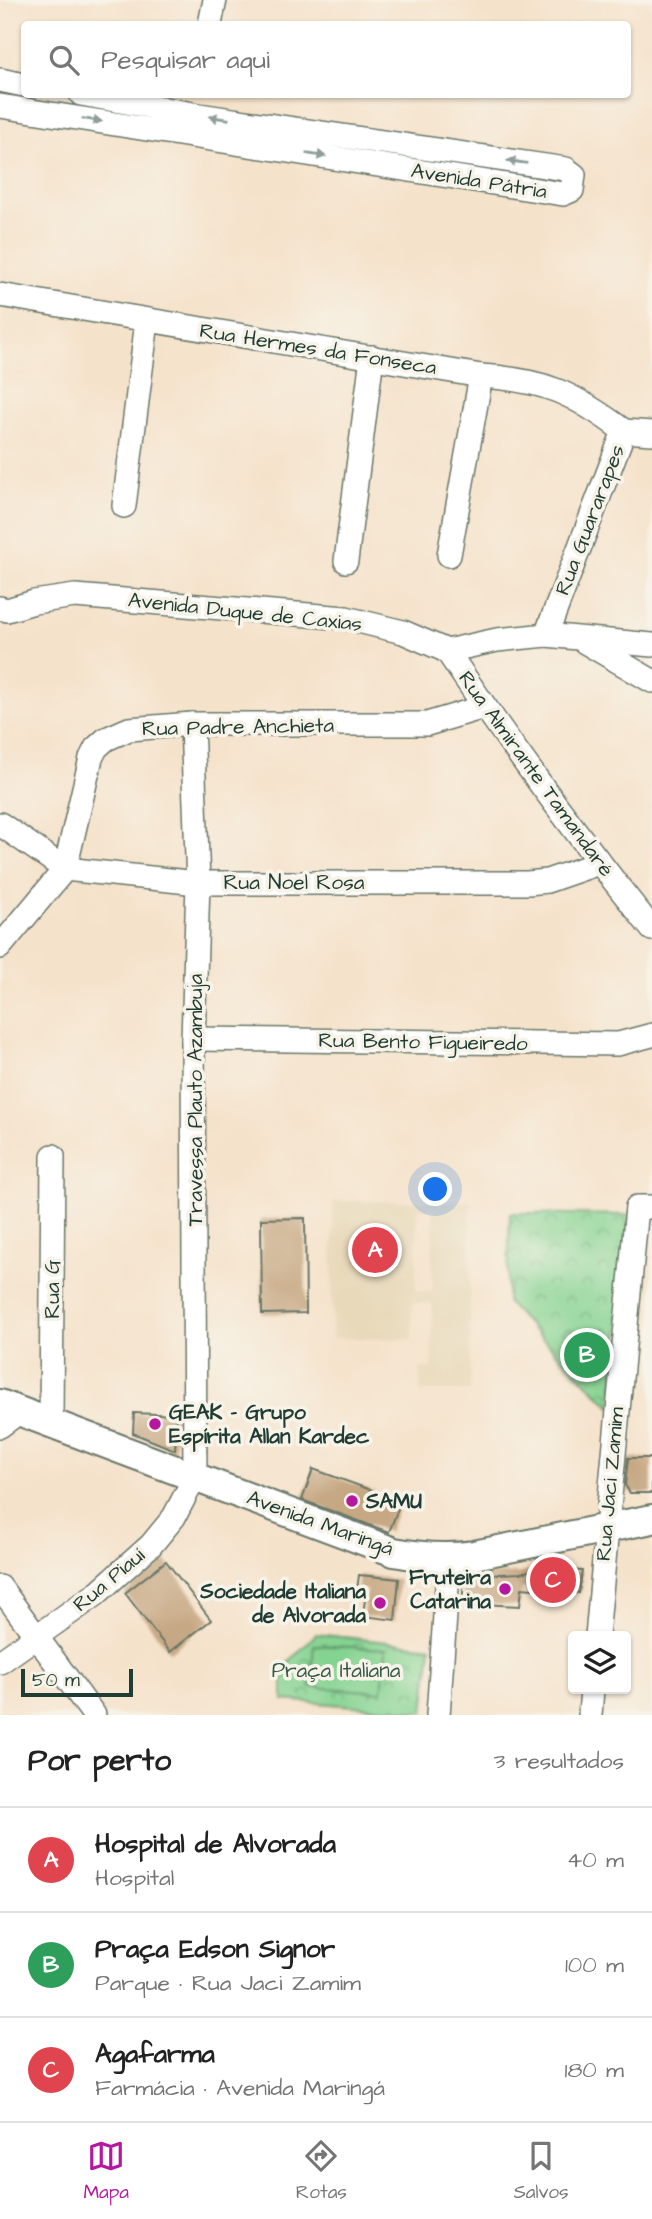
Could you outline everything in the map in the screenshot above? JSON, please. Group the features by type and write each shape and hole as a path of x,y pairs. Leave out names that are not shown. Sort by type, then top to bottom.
{"main road":[{"name":"Avenida Maringá","path":"6,1414 51,1422 394,1552 449,1559 652,1519"}],"street":[{"path":"211,21 215,0"},
{"path":"0,80 21,84"},
{"name":"Avenida Pátria","path":"0,106 45,104 156,130 260,135 488,158 566,169 574,175 574,184 572,190 563,194 484,182 260,135 186,103 128,98"},
{"path":"156,130 186,103"},
{"path":"484,182 488,158"},
{"name":"Rua Hermes da Fonseca","path":"0,295 481,376 519,379 566,393 595,409 624,431"},
{"path":"124,506 147,321"},
{"path":"346,561 372,357"},
{"path":"449,555 481,376"},
{"name":"Rua Guararapes","path":"546,635 624,431 652,433"},
{"name":"Avenida Duque de Caxias","path":"2,612 34,602 75,596 346,618 402,632 447,651"},
{"path":"447,651 497,640 546,635 652,645"},
{"path":"579,638 652,681"},
{"name":"Rua Almirante Tamandaré","path":"447,651 484,707 599,863 652,929"},
{"name":"Rua Padre Anchieta","path":"0,947 65,869 91,758 96,748 106,739 129,729 192,724 428,724 484,707"},
{"name":"Travessa Plauto Azambuja","path":"192,724 198,883 193,1039 195,1477"},
{"name":"Rua Noel Rosa","path":"0,824 65,869 198,883 528,883 547,881 599,863"},
{"name":"Rua Bento Figueiredo","path":"193,1039 618,1044 652,1035"},
{"name":"Rua G","path":"51,1422 53,1156"},
{"name":"Rua Jaci Zamim","path":"597,1631 606,1530 644,1207"},
{"name":"Rua Piauí","path":"0,1662 95,1595 151,1545 174,1517 195,1477"},
{"path":"438,1715 449,1559"},
{"path":"0,1587 94,1715"},
{"path":"590,1715 592,1694"}],"shaded area":[{"path":"333,1201 470,1202 470,1391 420,1391 420,1368 432,1368 432,1303 412,1303 412,1339 332,1338","holes":["417,1209 433,1209 432,1292 416,1291"]}],"green space":[{"path":"510,1213 630,1215 611,1407 507,1303"},
{"name":"Praça Italiana","path":"316,1634 431,1647 424,1712 283,1700 283,1668"},
{"path":"314,1645 386,1649 382,1692 310,1687"}],"building":[{"path":"305,1218 306,1313 262,1314 261,1219"},
{"name":"GEAK - Grupo Espírita Allan Kardec","path":"134,1413 177,1415 175,1450 133,1433"},
{"path":"628,1458 652,1458 652,1493 630,1493 625,1485"},
{"name":"SAMU","path":"313,1469 401,1501 389,1532 302,1500"},
{"path":"166,1561 211,1620 170,1652 125,1593"},
{"path":"543,1568 582,1571 579,1593 522,1588 520,1606 463,1603 463,1576 520,1573"},
{"name":"Sociedade Italiana de Alvorada","path":"359,1575 399,1579 395,1620 363,1616 366,1590 357,1590"}],"place":[{"name":"Hospital de Alvorada","path":"375,1250"},
{"name":"Praça Edson Signor","path":"587,1355"},
{"name":"GEAK - Grupo Espírita Allan Kardec","path":"155,1424"},
{"name":"SAMU","path":"352,1501"},
{"name":"Agafarma","path":"553,1580"},
{"name":"Fruteira Catarina","path":"505,1589"},
{"name":"Sociedade Italiana de Alvorada","path":"380,1603"}]}
